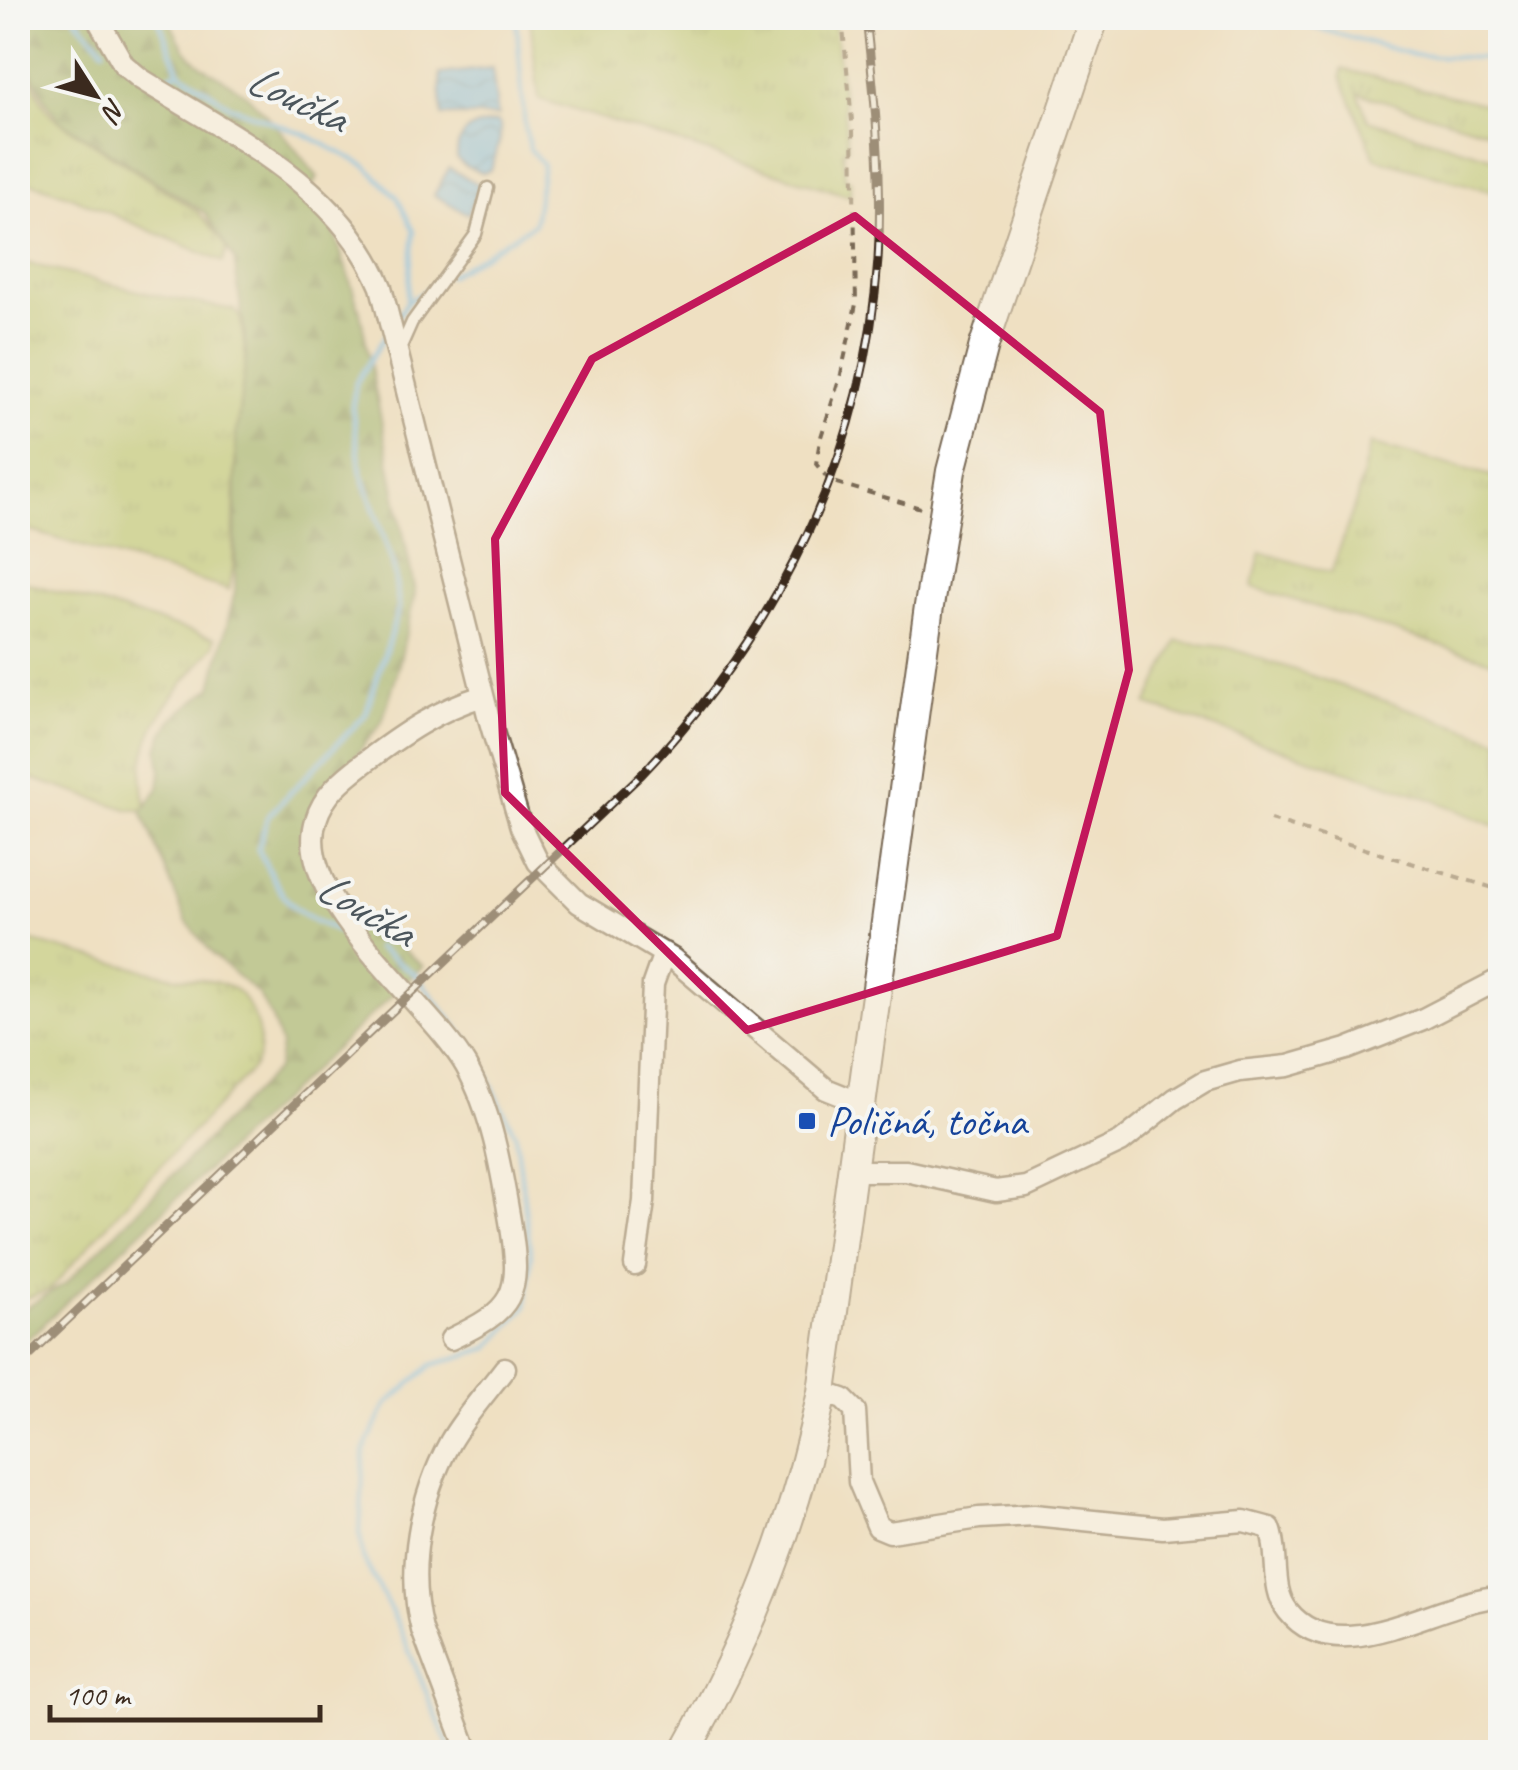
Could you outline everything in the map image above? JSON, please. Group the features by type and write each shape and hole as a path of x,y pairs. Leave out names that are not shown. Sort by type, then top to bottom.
{"main road":[{"path":"685,1752 738,1654 798,1498 822,1392 943,514 969,392 1094,18"}],"street":[{"path":"97,18 124,65 273,162 331,208 356,238 381,286 482,696 521,827 538,862 578,903 664,953 826,1088 863,1104"},
{"path":"451,1339 496,1314 514,1284 510,1217 487,1115 464,1062 343,916 317,862 313,832 322,807 342,780 418,723 482,696"},
{"path":"635,1265 644,1201 653,984 664,953"},
{"path":"854,1171 906,1171 996,1191 1026,1187 1121,1142 1174,1099 1206,1081 1240,1071 1288,1066 1348,1049 1438,1012 1500,979"},
{"path":"468,1752 422,1630 414,1572 425,1508 438,1469 457,1431 505,1368"},
{"path":"822,1392 843,1399 856,1411 859,1482 878,1527 890,1532 979,1518 1034,1515 1163,1528 1244,1521 1270,1528 1276,1542 1279,1593 1288,1611 1312,1630 1329,1635 1364,1636 1458,1604 1500,1596"}],"lane":[{"path":"396,347 476,234 488,188"}],"path":[{"path":"842,18 853,131 856,304 816,464 830,480 943,514"},
{"path":"1270,820 1500,890"}],"highlighted area":[{"path":"855,216 1100,412 1129,670 1057,936 747,1030 505,793 495,539 592,359"}],"green space":[{"path":"18,18 169,18 197,62 256,104 318,177 307,196 331,222 360,311 415,593 382,722 315,808 324,886 423,966 18,1348 18,1313 67,1282 277,1069 281,1045 258,994 214,956 186,921 142,812 159,788 158,748 164,733 173,718 212,687 235,591 236,435 246,358 234,259 205,213 59,120 31,72"},
{"path":"530,18 834,18 848,147 843,152 845,178 851,181 850,196 539,99"},
{"path":"18,28 34,86 53,117 198,212 228,246 223,262 68,195 18,178"},
{"path":"1342,69 1500,108 1500,135 1358,93 1368,120 1500,160 1500,194 1375,158 1341,77"},
{"path":"18,261 158,296 234,310 240,316 246,358 236,435 233,568 229,590 18,527"},
{"path":"1370,444 1500,478 1500,664 1252,587 1261,552 1331,573 1356,501"},
{"path":"18,580 215,638 214,645 171,699 150,737 144,758 143,810 130,810 18,774"},
{"path":"1177,641 1230,648 1500,740 1500,828 1426,797 1147,705"},
{"path":"18,938 156,973 229,986 251,1010 260,1046 254,1067 50,1290 18,1301"}],"water":[{"path":"492,68 498,116 442,116 440,74"},
{"path":"479,125 500,125 500,139 491,170 483,173 466,167 457,159 462,136"},
{"path":"449,168 480,185 468,214 434,195"}],"waterway":[{"path":"76,18 104,49"},
{"name":"Loučka","path":"158,18 179,71 230,106 304,134 366,166 397,197 414,231 407,302 396,319"},
{"path":"449,276 534,224 543,165 530,149 525,127 516,18"},
{"path":"1208,18 1256,18"},
{"path":"1281,18 1414,55 1500,59"},
{"path":"160,81 179,71"},
{"path":"407,302 436,284"},
{"name":"Loučka","path":"349,936 292,905 258,849 268,816 366,714 399,607 393,564 361,472 352,407 356,383 387,333"},
{"name":"Loučka","path":"377,948 416,975 475,1050 516,1136 531,1255 526,1307 489,1348 432,1365 386,1405 364,1451 360,1533 363,1558 397,1622 451,1752"}],"railway":[{"path":"18,1367 642,774 734,661 773,601 806,537 833,471 855,403 870,333 880,199 866,18"}],"place":[{"name":"Poličná, točna","path":"807,1121"}]}
